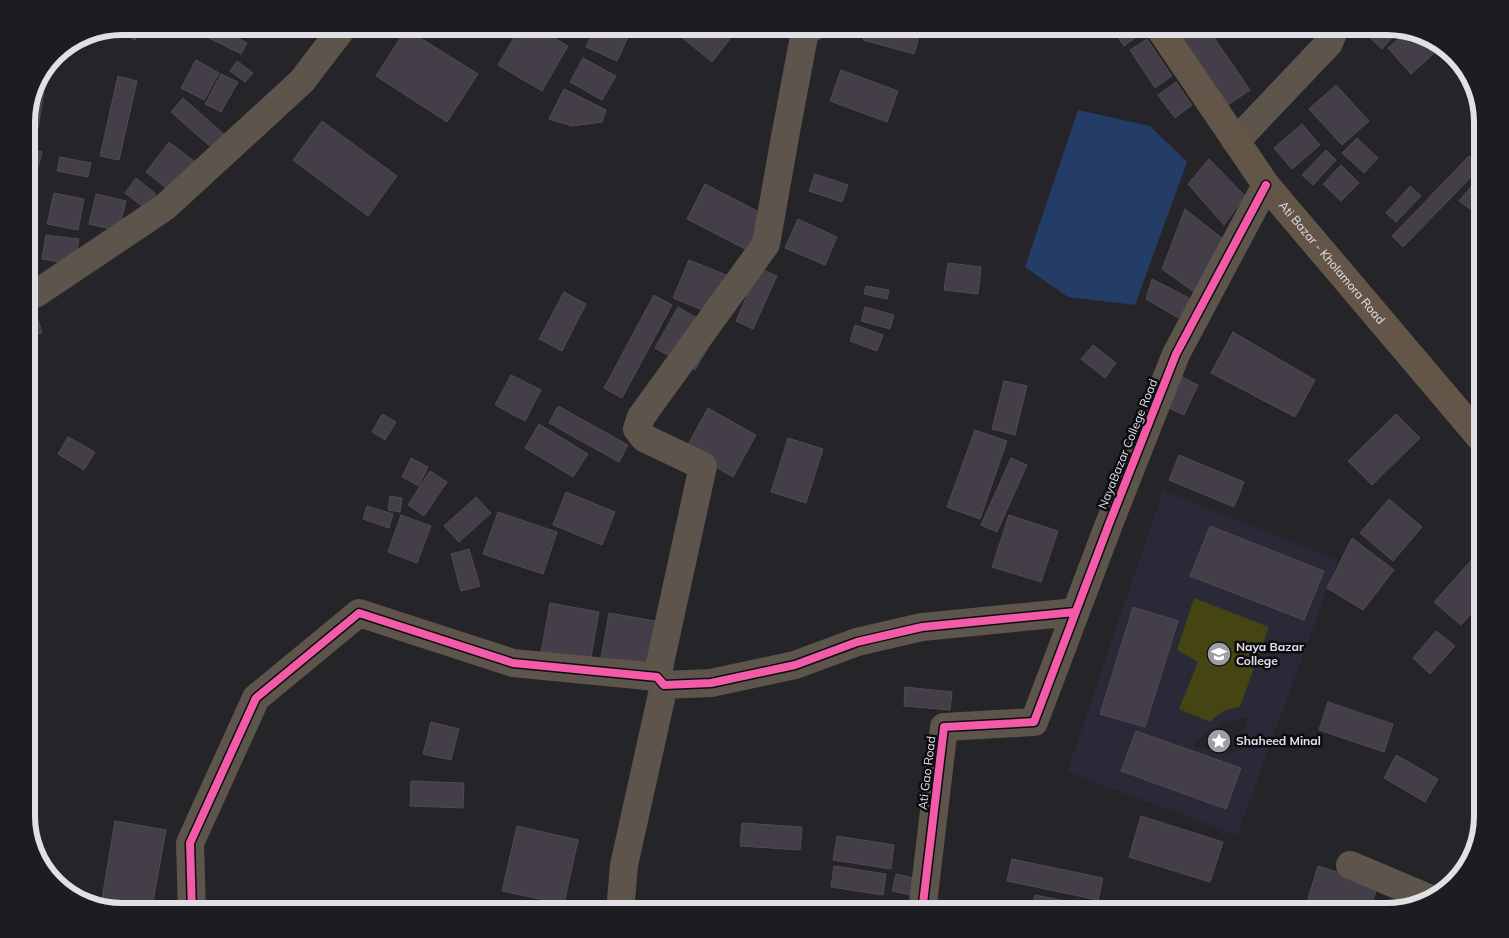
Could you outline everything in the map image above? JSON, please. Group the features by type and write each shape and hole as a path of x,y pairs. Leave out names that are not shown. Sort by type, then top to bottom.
{"main road":[{"name":"Ati Bazar - Kholamora Road","path":"1164,35 1266,185 1474,430"}],"street":[{"path":"35,293 165,208 302,81 337,35"},
{"path":"621,903 624,864 703,466 644,438 637,429 641,417 766,244 784,137 804,35"},
{"path":"1236,141 1329,43 1332,35"},
{"name":"NayaBazar College Road","path":"1034,722 1176,354 1266,185"},
{"path":"192,903 190,843 256,698 359,613 513,663 661,681 711,683 795,665 856,642 922,627 1075,612"},
{"name":"Ati Gao Road","path":"923,903 944,727 1034,722"},
{"path":"1350,865 1422,895"}],"shaded area":[{"path":"1163,491 1338,560 1237,835 1067,772","holes":["1210,526 1324,570 1304,620 1190,576","1133,607 1178,621 1145,727 1100,714","1269,627 1240,706 1219,713 1210,722 1198,662 1177,650","1248,717 1235,754 1192,746 1208,731 1228,721","1136,731 1241,768 1226,809 1121,771"]},
{"path":"1194,598 1269,627 1240,707 1224,712 1210,722 1179,709 1198,662 1177,650"}],"water":[{"path":"1078,110 1150,126 1187,162 1135,305 1068,297 1025,267"}],"building":[{"path":"127,35 138,35 135,40"},
{"path":"232,35 247,43 241,54 205,36"},
{"path":"402,35 416,35 478,74 447,122 376,76"},
{"path":"516,35 549,35 568,46 542,91 498,65"},
{"path":"592,35 629,35 617,61 586,47"},
{"path":"679,35 725,35 730,39 712,62"},
{"path":"864,35 919,35 914,54 863,40"},
{"path":"1116,35 1139,35 1124,46"},
{"path":"1180,35 1212,35 1250,90 1228,105"},
{"path":"1367,35 1394,36 1382,49"},
{"path":"1401,36 1420,42 1437,51 1411,74 1388,48"},
{"path":"1147,39 1172,76 1155,88 1130,50"},
{"path":"583,58 616,76 602,100 570,82"},
{"path":"196,60 219,73 204,100 181,88"},
{"path":"237,61 253,73 245,82 230,71"},
{"path":"841,70 898,91 887,122 830,101"},
{"path":"221,74 238,82 221,112 205,104"},
{"path":"118,76 137,81 119,160 100,156"},
{"path":"46,80 38,129 35,128 35,116 38,99"},
{"path":"1176,82 1192,105 1175,118 1158,95"},
{"path":"1336,85 1369,121 1342,145 1309,109"},
{"path":"564,89 606,110 602,122 572,126 549,119"},
{"path":"183,98 226,136 213,149 171,112"},
{"path":"322,121 397,176 368,216 293,160"},
{"path":"1302,124 1320,145 1292,169 1274,148"},
{"path":"1357,138 1378,158 1364,173 1342,153"},
{"path":"169,142 194,161 170,191 146,172"},
{"path":"35,150 42,152 35,178"},
{"path":"1326,150 1336,160 1313,185 1302,175"},
{"path":"1469,156 1474,161 1474,174 1403,247 1392,236"},
{"path":"60,157 91,163 88,177 57,171"},
{"path":"1209,159 1245,196 1224,225 1188,184"},
{"path":"1341,165 1359,183 1341,201 1323,184"},
{"path":"815,174 848,185 842,202 809,191"},
{"path":"136,178 156,194 146,209 125,193"},
{"path":"1474,183 1474,210 1473,211 1459,201"},
{"path":"705,184 767,216 749,251 687,219"},
{"path":"1410,186 1421,196 1396,222 1386,213"},
{"path":"54,193 84,199 78,230 47,224"},
{"path":"96,194 126,201 119,231 89,224"},
{"path":"1185,209 1223,239 1194,292 1162,269"},
{"path":"798,219 837,237 825,265 785,248"},
{"path":"46,235 79,239 75,264 42,259"},
{"path":"689,260 741,281 725,319 673,298"},
{"path":"948,263 981,267 978,294 944,290"},
{"path":"759,268 777,276 753,329 736,321"},
{"path":"1152,279 1189,298 1182,320 1146,299"},
{"path":"866,286 889,290 887,299 864,294"},
{"path":"564,292 586,304 562,351 539,339"},
{"path":"654,295 672,305 622,398 604,388"},
{"path":"678,307 718,330 695,370 655,348"},
{"path":"865,307 894,315 890,329 861,321"},
{"path":"35,309 42,333 35,335"},
{"path":"855,325 883,335 877,351 850,341"},
{"path":"1233,332 1315,380 1295,417 1211,373"},
{"path":"1093,345 1116,363 1105,378 1081,359"},
{"path":"511,375 541,390 525,421 495,405"},
{"path":"1182,377 1198,385 1184,415 1169,408"},
{"path":"1004,381 1027,386 1015,435 992,429"},
{"path":"558,406 628,445 619,462 549,423"},
{"path":"708,408 756,435 733,477 685,450"},
{"path":"382,414 396,422 385,440 372,432"},
{"path":"1396,414 1420,438 1372,485 1348,461"},
{"path":"539,424 588,454 573,477 525,448"},
{"path":"975,430 1007,441 980,519 947,507"},
{"path":"68,437 95,452 84,470 58,454"},
{"path":"788,438 823,449 806,503 771,492"},
{"path":"1179,455 1244,482 1234,507 1169,480"},
{"path":"411,458 428,467 419,486 402,477"},
{"path":"1011,458 1027,465 997,532 981,525"},
{"path":"430,471 447,482 424,516 408,505"},
{"path":"566,492 615,512 602,545 553,525"},
{"path":"390,496 402,498 400,512 388,510"},
{"path":"476,497 491,513 459,542 444,526"},
{"path":"1389,499 1422,527 1393,561 1360,533"},
{"path":"367,506 393,514 389,528 363,519"},
{"path":"498,512 557,532 543,574 483,554"},
{"path":"401,515 431,526 417,563 388,552"},
{"path":"1009,515 1058,531 1041,582 992,567"},
{"path":"1210,526 1324,571 1304,620 1190,576"},
{"path":"1352,538 1394,570 1363,610 1327,588"},
{"path":"469,549 480,586 461,591 451,554"},
{"path":"1474,557 1474,610 1461,625 1434,602"},
{"path":"550,603 599,612 590,662 541,652"},
{"path":"1133,607 1178,621 1145,727 1100,714"},
{"path":"609,613 661,622 650,680 599,670"},
{"path":"1436,631 1455,646 1430,674 1413,658"},
{"path":"905,687 952,692 950,710 904,706"},
{"path":"1328,702 1393,724 1384,752 1319,730"},
{"path":"431,722 459,729 451,760 423,754"},
{"path":"1136,731 1241,768 1226,809 1121,771"},
{"path":"1396,755 1438,779 1425,802 1384,778"},
{"path":"411,781 464,783 463,808 410,806"},
{"path":"1141,816 1223,842 1210,882 1129,857"},
{"path":"115,821 166,830 153,903 127,903 102,899"},
{"path":"742,823 802,827 800,850 740,846"},
{"path":"517,826 578,840 564,903 502,891"},
{"path":"837,836 894,845 891,869 833,860"},
{"path":"1012,859 1103,878 1098,900 1007,881"},
{"path":"834,866 886,874 883,895 831,887"},
{"path":"1318,866 1378,885 1372,903 1307,903"},
{"path":"896,874 918,879 915,896 892,891"},
{"path":"1035,895 1075,903 1034,903"}],"cycle path":[{"path":"923,903 944,727 1034,722 1176,354 1266,185"},
{"path":"192,903 190,843 256,698 359,613 513,663 657,677 664,685 711,683 795,665 857,642 922,627 1075,612"}],"place":[{"name":"Naya Bazar College","path":"1219,654"},
{"name":"Shaheed Minal","path":"1219,741"}]}
